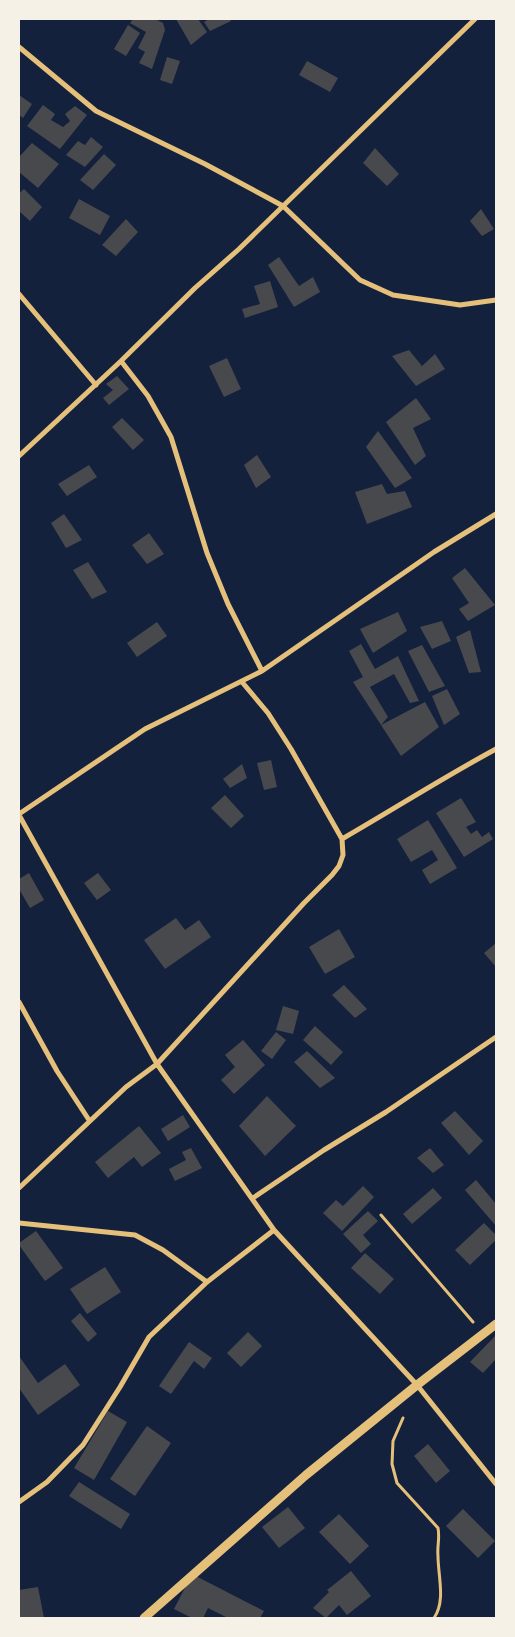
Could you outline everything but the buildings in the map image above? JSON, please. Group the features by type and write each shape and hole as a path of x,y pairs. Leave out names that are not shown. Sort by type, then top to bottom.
{"street":[{"path":"19,456 239,249 475,19"},
{"path":"19,47 96,111 205,164 283,206 360,280 393,295 460,305 496,300"},
{"path":"19,294 96,385"},
{"path":"121,362 148,396 171,436 207,553 228,604 262,671"},
{"path":"496,514 434,552 262,671 145,729 19,815 157,1064 274,1230 417,1384 496,1484"},
{"path":"19,1188 89,1120 126,1087 157,1064 340,866 343,855 342,839 277,727 242,682"},
{"path":"342,839 400,806 457,770 496,749"},
{"path":"19,1002 57,1072 89,1120"},
{"path":"253,1198 324,1150 386,1112 496,1037"},
{"path":"19,1223 135,1235 163,1250 207,1282"},
{"path":"19,1502 46,1482 83,1445 149,1337 207,1282 274,1230"},
{"path":"144,1618 306,1475 417,1384 496,1324"}],"path":[{"path":"380,1215 483,1334"},
{"path":"403,1417 393,1441 392,1464 397,1482 438,1528 440,1537 438,1553 441,1600 439,1610 434,1618"}]}
